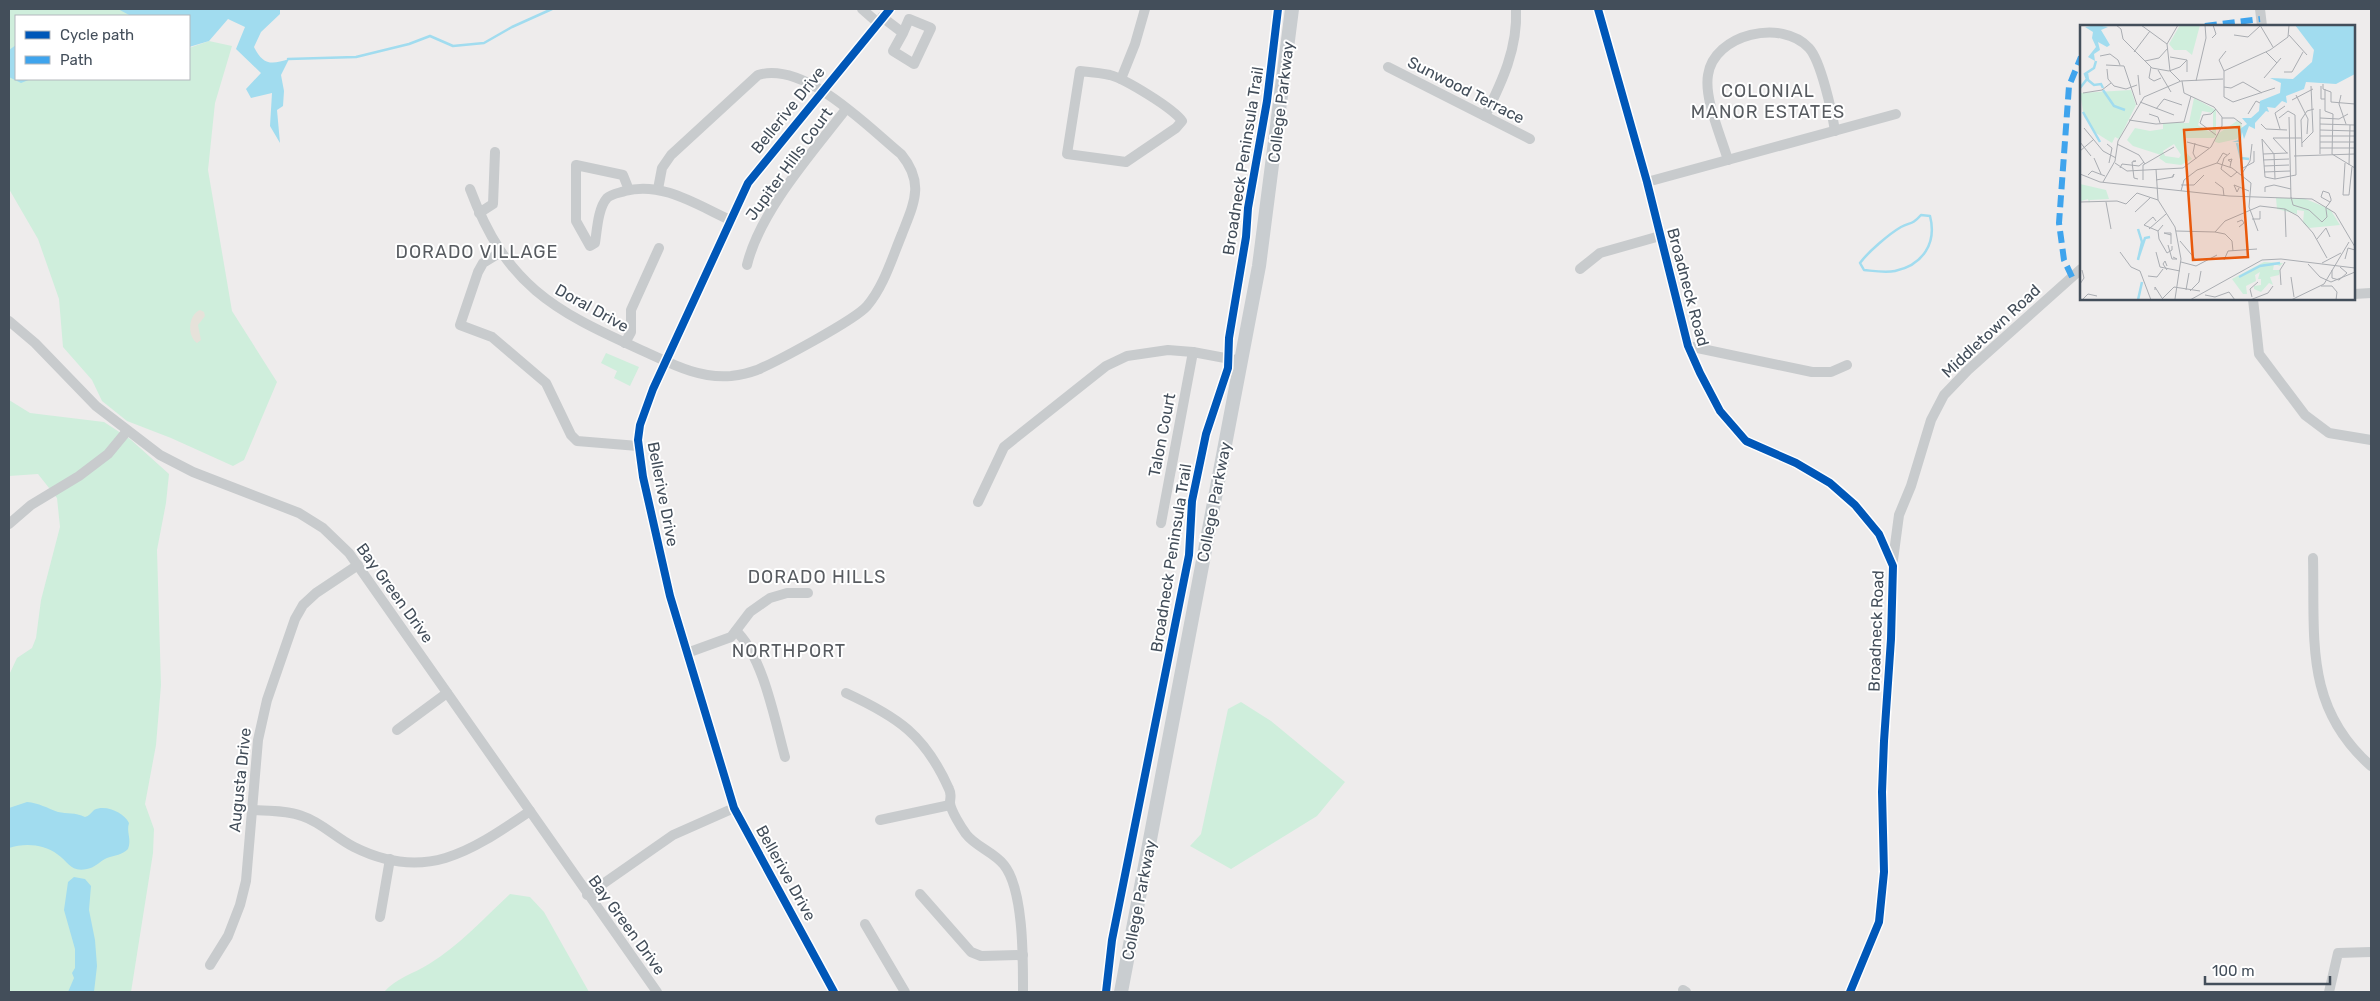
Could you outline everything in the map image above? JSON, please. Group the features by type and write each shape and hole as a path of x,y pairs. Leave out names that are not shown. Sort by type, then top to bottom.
{"main road":[{"name":"College Parkway","path":"1122,992 1241,361 1268,205 1292,9"}],"street":[{"path":"862,9 903,33"},
{"name":"Bellerive Drive","path":"834,992 734,808 668,587 642,477 638,446 640,425 666,361 753,174 890,9"},
{"path":"1122,79 1146,9"},
{"path":"1485,116 1502,82 1510,59 1515,36 1516,9"},
{"name":"Broadneck Road","path":"1598,9 1647,182 1688,346 1720,411 1746,441 1796,463 1830,483 1855,505 1879,534 1893,566 1891,648 1883,767 1884,872 1879,922 1850,992"},
{"path":"2260,9 2262,25"},
{"path":"1728,160 1707,88 1709,67 1719,52 1729,42 1771,31 1791,35 1801,40 1814,55 1835,131"},
{"name":"Sunwood Terrace","path":"1388,67 1530,139"},
{"path":"1080,71 1122,79 1166,106 1182,121 1176,128 1126,162 1067,154 1080,71"},
{"name":"Jupiter Hills Court","path":"658,189 662,168 671,155 758,74 765,72 789,74 822,90 901,154 912,170 916,187 911,211 885,275 867,306 851,318 777,359 745,373 731,376 707,375 686,370 666,361"},
{"name":"Jupiter Hills Court","path":"747,265 751,247 758,230 796,175 846,109"},
{"path":"1647,182 1896,114"},
{"path":"478,212 493,204 495,152"},
{"path":"629,190 623,175 576,165 576,221 590,246 595,243 603,204 606,199 611,195 629,190 648,187 658,189 730,220"},
{"name":"Doral Drive","path":"470,189 478,212 501,252 525,282 553,306 587,326 666,361"},
{"path":"1580,269 1600,253 1660,236"},
{"path":"625,343 631,332 631,310 659,248"},
{"path":"501,252 483,264 478,272 460,325 492,337 546,383 571,435 577,441 638,446"},
{"name":"Middletown Road","path":"1893,566 1894,538 1899,515 1911,486 1931,420 1944,395 1968,370 2080,270"},
{"path":"2355,294 2371,294"},
{"path":"2253,300 2259,354 2305,415 2329,433 2371,440"},
{"name":"Bay Green Drive","path":"9,321 35,343 96,406 160,455 193,472 287,507 311,520 334,537 358,565 587,895 657,992"},
{"path":"1688,346 1812,372 1831,372 1848,365"},
{"path":"978,502 1004,447 1106,366 1128,356 1168,350 1193,352 1241,361"},
{"name":"Talon Court","path":"1161,523 1193,352"},
{"path":"9,524 31,505 79,476 108,454 127,431"},
{"path":"2313,558 2316,660 2324,701 2343,736 2371,766"},
{"name":"Augusta Drive","path":"210,965 228,936 240,905 246,881 258,740 262,721 295,619 304,605 316,593 358,565"},
{"path":"687,653 725,641 736,631 750,612 770,598 787,593 808,593"},
{"path":"736,631 744,639 756,660 785,757"},
{"path":"396,730 447,693"},
{"path":"846,693 889,714 918,737 940,768 952,794 950,804 966,834 978,845 994,854 1005,866 1012,884 1019,916 1023,955 1023,992"},
{"path":"880,820 950,804"},
{"path":"587,895 673,835 734,808"},
{"path":"252,810 301,816 354,846 390,859 423,862 455,856 482,843 530,811"},
{"path":"380,916 390,859"},
{"path":"920,894 971,952 981,956 1023,955"},
{"path":"866,924 905,992"},
{"path":"2329,992 2338,953 2371,952"}],"green space":[{"path":"9,9 120,9 130,15 15,15 15,80 190,80 190,48 209,41 232,46 215,103 208,170 232,311 277,382 244,460 233,466 171,438 127,421 102,401 92,380 63,347 59,299 38,239 9,189"},
{"path":"606,353 639,367 630,386 614,378 617,371 601,363"},
{"path":"9,400 30,413 104,422 130,439 169,474 166,503 157,550 161,685 156,745 145,804 154,829 153,853 131,992 9,992 9,675 17,658 32,648 36,638 41,600 60,527 57,498 38,474 9,476"},
{"path":"1241,702 1271,721 1345,782 1317,816 1231,869 1190,846 1201,834 1228,709"},
{"path":"510,894 530,897 544,912 589,992 384,992 394,983 429,964 451,949"}],"sand":[{"path":"200,310 204,312 205,316 198,325 201,340 197,343 192,336 190,326 193,316"}],"water":[{"path":"118,9 280,9 280,14 261,32 254,47 257,53 268,62 272,63 289,59 281,75 284,91 283,106 277,110 280,143 270,126 272,93 251,98 246,89 261,73 236,49 245,27 228,19 209,41 190,47 190,15 129,15"},
{"path":"15,46 15,80 9,77 9,50"},
{"path":"15,80 28,80 21,83"},
{"path":"27,802 58,812 85,817 99,808 114,810 127,819 129,823 128,849 121,854 104,859 93,867 82,870 73,868 57,854 40,846 21,845 9,848 9,808"},
{"path":"74,877 85,879 91,886 89,910 95,940 97,966 94,992 68,992 74,978 72,973 75,968 75,949 64,910 68,882"}],"waterway":[{"path":"288,59 356,57 409,44 430,36 453,46 484,43 512,27 552,9"},
{"path":"1921,215 1930,216 1932,226 1929,244 1920,258 1913,264 1895,271 1864,270 1860,263 1873,249 1896,230 1913,222 1921,215"}],"marked path":[{"path":"2213,25 2260,19"},
{"path":"2072,277 2064,260 2059,223 2069,86 2080,59"}],"cycle path":[{"path":"834,992 734,808 670,596 643,477 638,440 640,425 653,389 748,183 890,9"},
{"name":"Broadneck Peninsula Trail","path":"1106,992 1112,940 1189,555 1192,501 1206,434 1228,368 1229,338 1246,237 1248,208 1267,101 1278,9"},
{"path":"1598,9 1647,182 1688,346 1720,411 1746,441 1796,463 1830,483 1855,505 1879,534 1893,566 1891,639 1882,792 1884,872 1879,922 1850,992"}],"district":[{"name":"COLONIAL MANOR ESTATES","path":"1768,101"},
{"name":"DORADO VILLAGE","path":"477,252"},
{"name":"DORADO HILLS","path":"817,577"},
{"name":"NORTHPORT","path":"789,651"}]}
